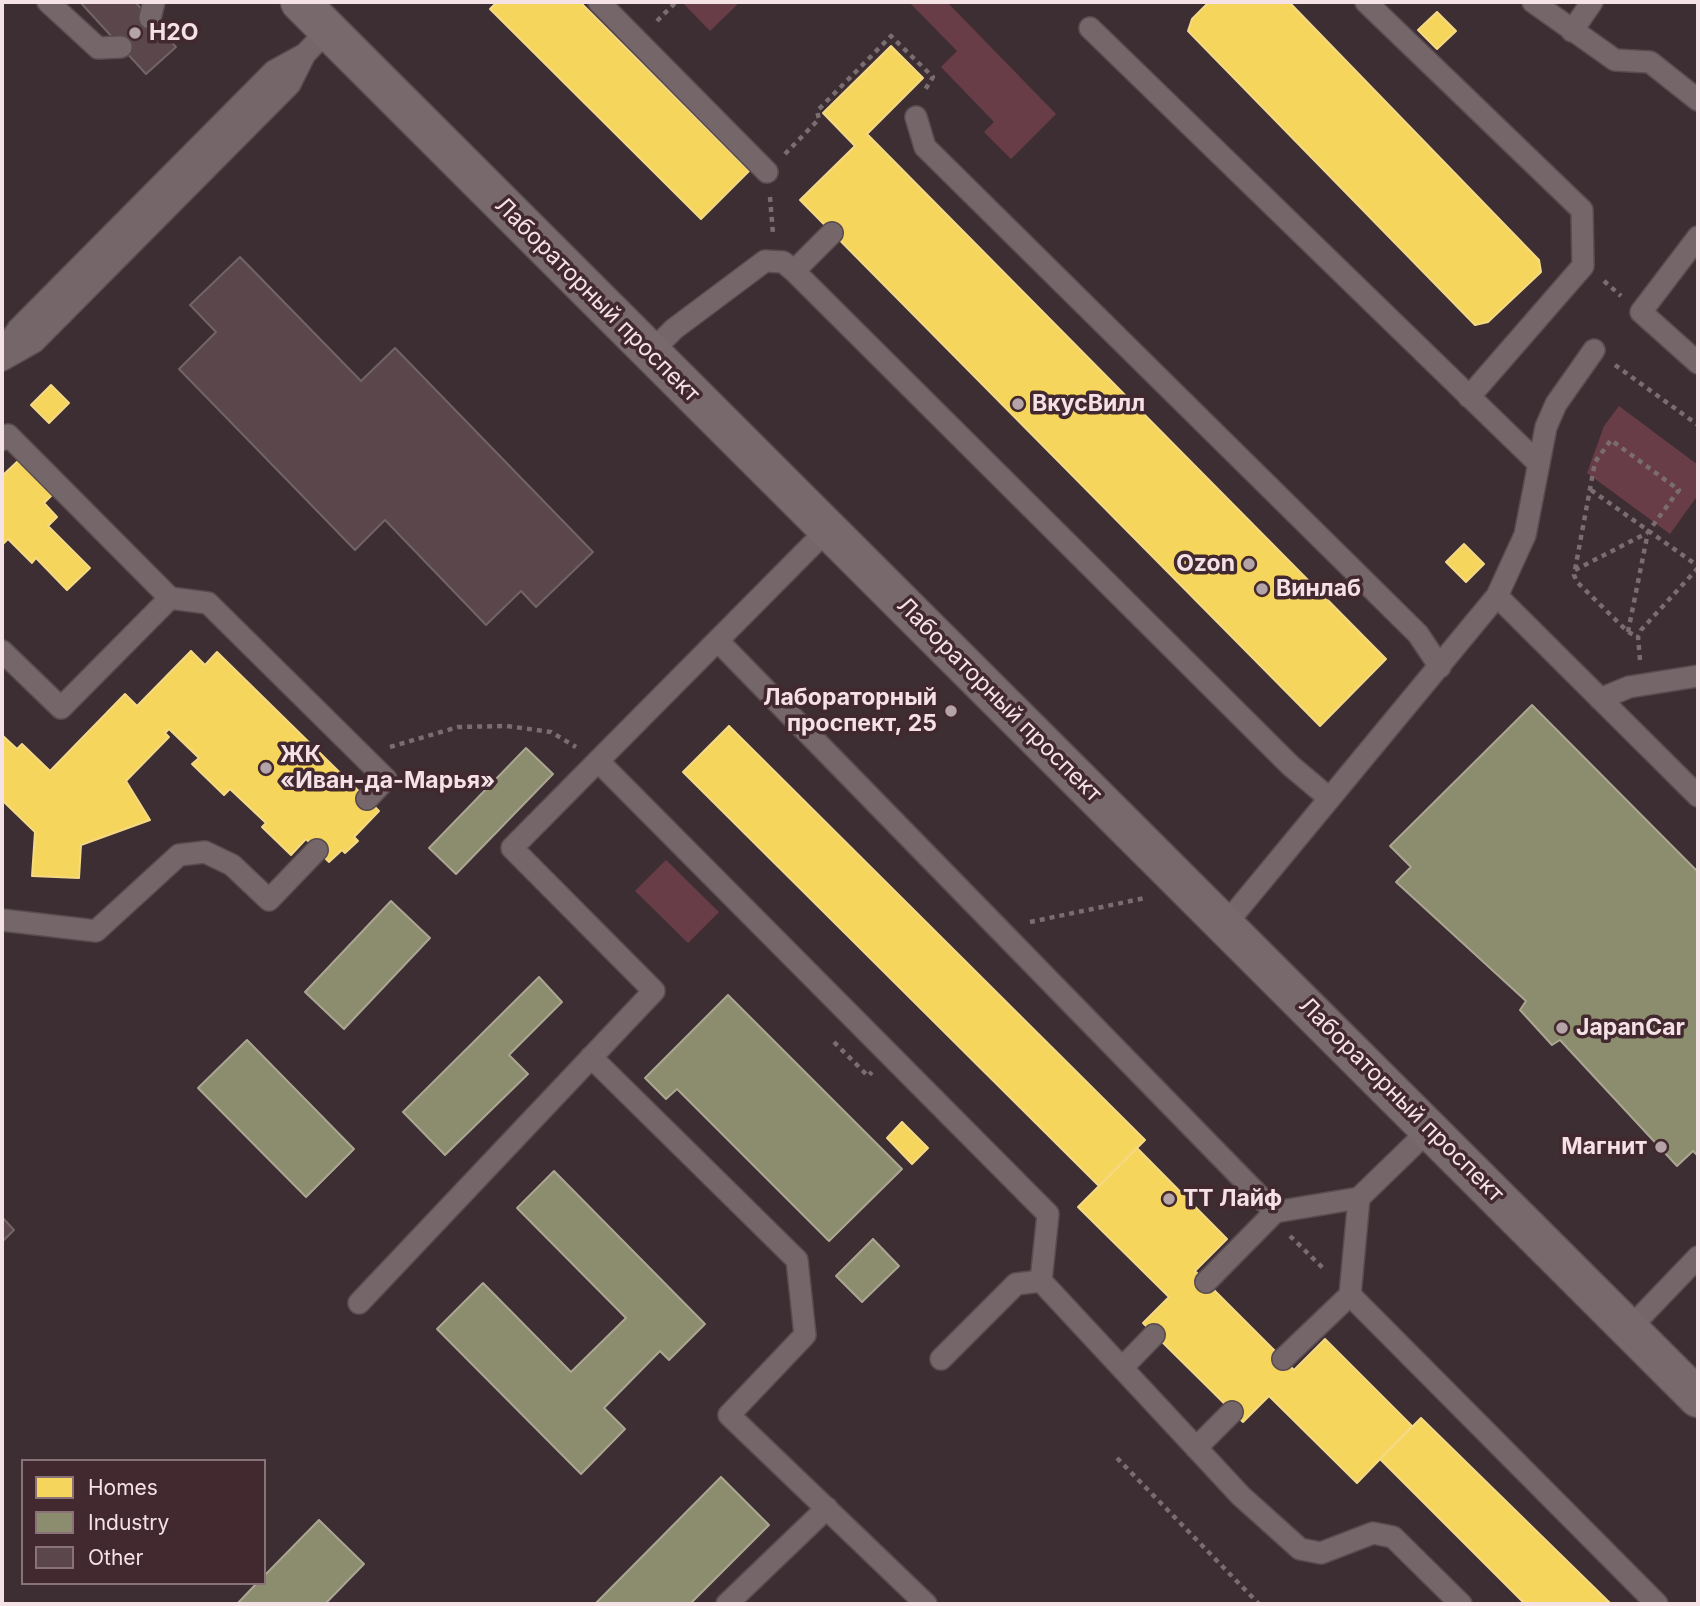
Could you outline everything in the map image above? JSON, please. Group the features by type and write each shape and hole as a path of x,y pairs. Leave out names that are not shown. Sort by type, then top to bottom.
{"street":[{"name":"Лабораторный проспект","path":"300,2 316,42 650,353 1698,1398"}],"lane":[{"path":"48,2 98,48 121,47"},
{"path":"599,2 767,172"},
{"path":"1366,2 1582,210 1583,266 1469,397"},
{"path":"1533,2 1615,60 1650,62 1698,100"},
{"path":"1572,31 1592,2"},
{"path":"1090,28 1539,464"},
{"path":"2,353 18,328 274,71 316,42"},
{"path":"2,360 34,342 290,84 316,42"},
{"path":"916,117 925,147 1418,634 1440,667"},
{"path":"788,267 832,233"},
{"path":"1698,237 1641,312 1698,363"},
{"path":"650,353 674,329 765,261 788,267 1291,765 1329,798"},
{"path":"1225,925 1497,596 1525,535 1546,428 1556,404 1594,350"},
{"path":"2,440 8,435 170,598 208,603 386,779 368,799"},
{"path":"359,1303 654,991 512,848 827,530"},
{"path":"1497,596 1698,796"},
{"path":"2,650 61,708 170,598"},
{"path":"718,641 1275,1212"},
{"path":"1600,699 1629,687 1698,676"},
{"path":"598,761 1048,1214 1041,1282 1241,1496 1300,1549 1321,1553 1373,1533 1393,1537 1461,1604"},
{"path":"2,920 96,931 179,855 205,852 232,865 269,900 317,850"},
{"path":"591,1057 797,1260 805,1335 729,1415 926,1604"},
{"path":"1206,1282 1275,1212 1359,1198 1430,1129"},
{"path":"1283,1359 1350,1295 1359,1198"},
{"path":"1629,1329 1698,1257"},
{"path":"942,1359 1016,1284 1041,1282"},
{"path":"1350,1295 1657,1604"},
{"path":"1122,1368 1154,1335"},
{"path":"1196,1448 1232,1412"},
{"path":"727,1604 827,1508"}],"path":[{"path":"788,267 773,234 767,172 819,119 817,111 891,36 933,77 925,86 916,117"},
{"path":"1583,266 1641,312"},
{"path":"1594,350 1698,425"},
{"path":"1628,632 1648,532 1679,489 1611,440 1594,462 1588,483 1590,490 1575,570 1577,582 1628,632 1638,638"},
{"path":"1590,490 1648,532 1663,539 1698,567 1638,638 1641,666"},
{"path":"1575,570 1648,532"},
{"path":"363,757 458,727 507,726 551,732 578,748"},
{"path":"999,929 1146,898"},
{"path":"1275,1212 1283,1229 1350,1295"},
{"path":"1117,1458 1259,1604"}],"shaded area":[{"path":"682,2 740,2 710,31"},
{"path":"909,2 947,2 1056,114 1011,159 984,132 994,122 941,67 957,51"},
{"path":"1619,406 1698,465 1698,495 1670,534 1587,473 1604,426"},
{"path":"666,860 719,912 688,943 635,891"}],"building: Homes":[{"path":"497,2 580,2 749,171 701,219 490,9"},
{"path":"1209,2 1289,2 1539,260 1541,272 1488,322 1475,325 1188,31 1192,19"},
{"path":"1437,12 1456,31 1437,49 1418,30"},
{"path":"891,46 923,78 867,134 1386,659 1320,726 800,200 855,146 823,113"},
{"path":"51,385 69,403 49,423 31,405"},
{"path":"19,460 53,494 44,503 57,517 48,526 90,568 67,590 36,558 32,563 8,539 2,545 2,476"},
{"path":"1464,544 1484,564 1466,582 1446,562"},
{"name":"ЖК «Иван-да-Марья»","path":"191,651 205,665 217,652 379,811 354,837 358,841 329,862 306,839 291,855 262,827 266,823 230,789 224,795 192,764 199,758 169,729 165,733 169,737 126,781 150,820 81,845 79,878 32,876 35,832 2,800 2,735 17,749 22,744 50,771 125,694 137,706"},
{"path":"729,726 1145,1140 1099,1186 683,772"},
{"path":"902,1122 928,1148 912,1164 887,1138"},
{"path":"1137,1148 1227,1239 1195,1271 1294,1370 1325,1339 1412,1426 1357,1483 1269,1396 1243,1422 1143,1323 1169,1297 1078,1207"},
{"path":"1421,1418 1611,1604 1525,1604 1380,1459"}],"building: Industry":[{"path":"1532,705 1698,872 1698,1156 1693,1151 1677,1166 1560,1040 1552,1045 1520,1010 1526,1001 1396,882 1411,867 1390,846"},
{"path":"526,748 553,774 456,874 429,848"},
{"path":"391,901 430,938 344,1029 305,992"},
{"path":"539,977 562,1002 509,1055 528,1074 445,1155 403,1112"},
{"path":"728,995 902,1169 829,1241 677,1089 666,1099 645,1078"},
{"path":"247,1040 354,1149 306,1197 198,1088"},
{"path":"554,1171 705,1324 669,1360 660,1351 604,1408 625,1429 581,1474 437,1329 483,1283 571,1372 626,1318 517,1208"},
{"path":"873,1239 899,1266 862,1302 836,1276"},
{"path":"721,1477 769,1525 690,1604 595,1604"},
{"path":"319,1520 364,1564 325,1604 237,1604 255,1585 266,1585 266,1574"}],"building: Other":[{"name":"H2O","path":"80,2 135,2 176,47 146,74"},
{"path":"240,257 361,381 395,348 593,552 536,607 521,591 486,625 385,520 355,550 179,369 216,332 190,305"},
{"path":"2,1217 14,1230 2,1242"}],"place":[{"name":"H2O","path":"135,33"},
{"name":"ВкусВилл","path":"1018,404"},
{"name":"Ozon","path":"1249,564"},
{"name":"Винлаб","path":"1262,589"},
{"name":"Лабораторный проспект, 25","path":"951,711"},
{"name":"ЖК «Иван-да-Марья»","path":"266,768"},
{"name":"JapanCar","path":"1562,1028"},
{"name":"Магнит","path":"1661,1147"},
{"name":"ТТ Лайф","path":"1169,1199"}]}
